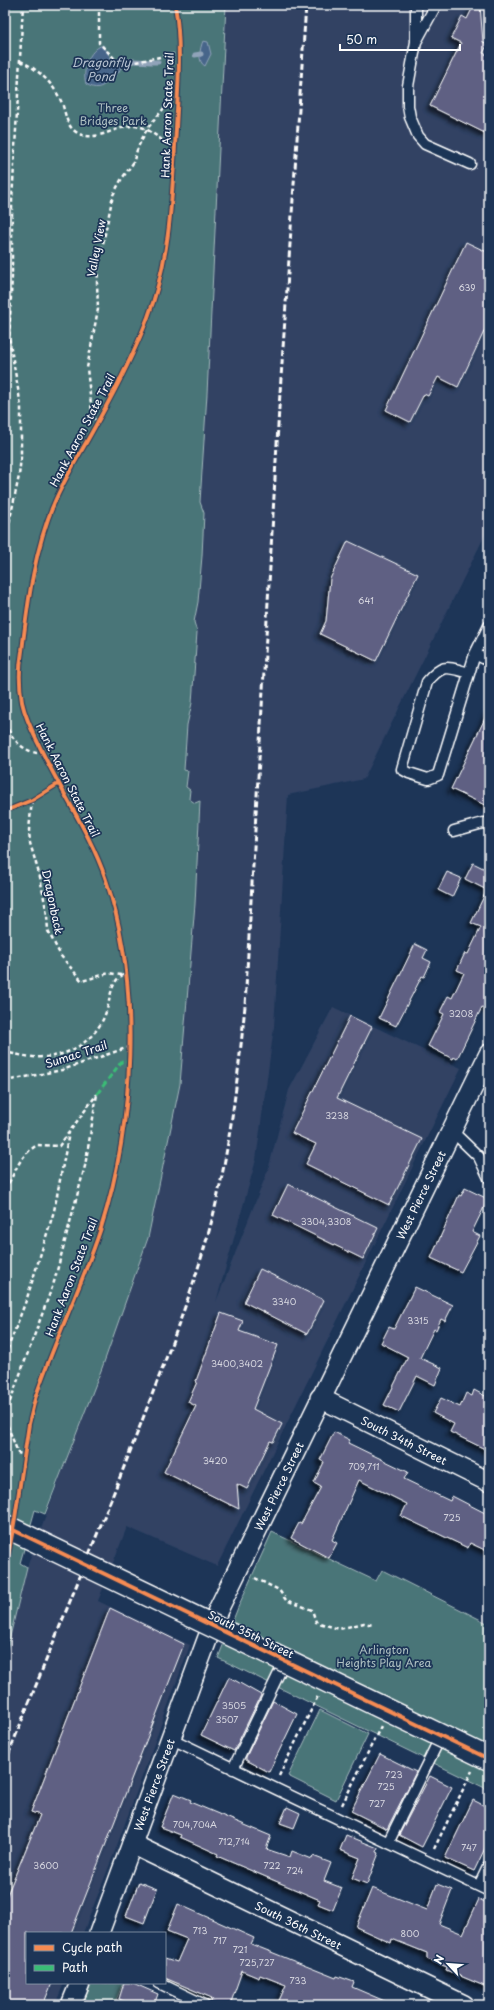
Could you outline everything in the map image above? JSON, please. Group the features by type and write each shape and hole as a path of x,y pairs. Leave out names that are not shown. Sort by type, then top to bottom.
{"main road":[{"name":"South 35th Street","path":"5,1526 489,1759"}],"street":[{"name":"West Pierce Street","path":"99,1932 172,1739 218,1610 489,1054"},
{"name":"South 34th Street","path":"320,1398 489,1482"},
{"name":"South 36th Street","path":"132,1844 464,2005"},
{"path":"71,2005 80,1984"}],"lane":[{"path":"416,5 416,42 408,86 408,106 418,136 425,144 470,164"},
{"path":"416,42 436,5"},
{"path":"469,673 445,667 436,671 427,682 402,769 409,773 428,779 438,775 475,654 489,626"},
{"path":"475,654 489,661"},
{"path":"454,831 483,823 489,824"},
{"path":"451,1130 479,1157 489,1178"},
{"path":"124,1588 489,1764"},
{"path":"233,1769 283,1665"},
{"path":"172,1739 489,1891"},
{"path":"388,1843 439,1740"},
{"path":"479,1886 489,1865"},
{"path":"161,1984 205,2005"}],"path":[{"path":"5,543 19,476 21,457 21,406 9,337 12,276 12,201 23,5"},
{"path":"99,5 100,43 121,66 179,53"},
{"path":"20,61 27,64 51,84 58,95 70,127 77,133 95,137 128,127 148,129 165,143 175,145"},
{"path":"5,724 10,734 20,746 35,753 43,754"},
{"path":"30,801 38,796"},
{"path":"5,1055 9,1053 35,1057 55,1056 69,1051 83,1043 101,1024 114,983 123,974 125,967"},
{"path":"123,974 126,980"},
{"path":"129,1040 129,1054"},
{"path":"5,1049 9,1053"},
{"path":"5,1189 18,1163 30,1149 37,1145 59,1146 97,1094 85,1166 54,1282 5,1415"},
{"path":"5,1356 25,1304 54,1210 69,1133"},
{"path":"5,1418 18,1453 25,1454"},
{"path":"24,1462 26,1447"},
{"path":"255,1578 279,1590 286,1600 312,1610 316,1622 339,1629 364,1623 373,1625"},
{"path":"312,1693 325,1699"},
{"path":"279,1776 318,1696"},
{"path":"374,1722 387,1729"},
{"path":"342,1805 381,1726"},
{"path":"434,1849 473,1770 466,1767"}],"shaded area":[{"path":"226,5 489,5 489,527 364,779 288,795 274,1027 256,1160 216,1302 268,1170 289,1090 333,1007 461,1068 217,1566 127,1527 98,1601 190,1645 115,1851 83,1932 26,1932 26,1984 64,1984 55,2005 5,2005 5,1657 27,1567 148,1238 180,1084 195,904 196,803 189,799 190,790 186,788 188,772 184,771 187,725 192,703 197,632 194,622 198,602 202,556 204,513 200,502 207,394"}],"green space":[{"name":"Three Bridges Park","path":"5,5 226,5 207,394 200,502 204,513 202,556 198,602 194,622 197,632 192,703 187,725 184,770 188,771 186,787 190,790 189,799 195,803 200,801 195,904 180,1084 148,1238 102,1368 45,1514 35,1510 20,1563 27,1567 5,1657"},
{"name":"Arlington Heights Play Area","path":"272,1532 376,1581 382,1570 489,1624 489,1790 218,1658 239,1605"},
{"path":"320,1710 368,1734 336,1800 288,1776"},
{"path":"91,1984 123,1984 114,2005 82,2005"}],"water":[{"path":"203,41 208,42 211,54 205,66 202,64 200,58 200,51"},
{"name":"Dragonfly Pond","path":"103,45 112,60 121,67 118,73 101,87 96,88 86,84 85,73 87,62 93,51"}],"building":[{"path":"474,5 480,5 483,42 488,44 483,53 489,56 489,135 430,106 461,43 451,38 462,16 467,19"},
{"path":"466,242 489,253 489,321 458,387 438,377 428,396 424,394 410,422 386,410"},
{"path":"348,541 418,574 376,661 320,634 326,621 330,579"},
{"path":"489,710 489,807 451,789"},
{"path":"473,863 489,871 489,1010 482,1007 457,1059 454,1057 453,1059 428,1046 444,1014 440,1012 448,996 452,998 464,973 457,970 465,953 468,954 481,927 471,923 487,890 465,879"},
{"path":"447,872 461,878 452,897 438,890"},
{"path":"415,944 427,950 423,958 431,962 396,1026 379,1018"},
{"path":"350,1016 372,1027 337,1098 422,1139 389,1205 306,1164 316,1144 292,1133"},
{"path":"288,1184 378,1228 363,1259 273,1215"},
{"path":"465,1188 488,1199 472,1232 480,1236 461,1272 431,1258 459,1195 461,1196"},
{"path":"260,1269 324,1300 307,1334 244,1302"},
{"path":"415,1287 453,1305 445,1321 441,1319 436,1330 434,1329 420,1358 442,1368 435,1385 417,1376 399,1412 384,1405 408,1357 381,1343 389,1327 394,1329"},
{"path":"221,1313 243,1321 239,1331 278,1345 253,1409 282,1424 273,1442 270,1441 247,1489 237,1484 239,1509 164,1472 196,1406 188,1402 197,1382 196,1381"},
{"path":"474,1390 489,1398 489,1451 450,1432 454,1424 433,1413 441,1398 460,1407 466,1393 472,1396"},
{"path":"334,1432 350,1440 348,1443 408,1472 404,1479 450,1501 452,1496 489,1515 489,1552 470,1543 468,1548 401,1516 407,1504 359,1480 332,1540 337,1543 329,1558 291,1538 299,1523 301,1524 321,1487 314,1483 324,1462 320,1460"},
{"path":"110,1608 184,1644 71,1932 26,1932 26,1984 52,1984 43,2005 5,2005 5,1900 40,1815 31,1812"},
{"path":"229,1677 261,1695 234,1751 201,1735"},
{"path":"273,1701 297,1714 269,1772 246,1760 246,1757"},
{"path":"380,1754 416,1772 387,1829 351,1811"},
{"path":"430,1776 452,1787 422,1847 399,1835"},
{"path":"174,1793 191,1800 190,1802 271,1836 266,1849 290,1857 292,1851 312,1859 313,1856 331,1863 324,1881 342,1888 333,1910 318,1904 320,1900 217,1856 218,1854 180,1837 181,1835 160,1827"},
{"path":"473,1800 489,1808 489,1840 474,1871 445,1858"},
{"path":"287,1807 300,1813 294,1828 280,1823"},
{"path":"346,1835 378,1848 377,1852 379,1853 367,1884 352,1878 360,1858 340,1850"},
{"path":"139,1882 157,1889 144,1923 126,1916"},
{"path":"437,1884 452,1890 439,1924 463,1934 479,1899 489,1904 489,1988 446,1970 447,1967 427,1959 427,1953 392,1939 391,1943 356,1927 372,1888 427,1910"},
{"path":"178,1904 254,1938 251,1944 336,1978 337,1976 354,1982 352,1987 394,2005 277,2005 286,1985 260,1975 259,1978 242,1971 230,2005 220,2005 211,2002 212,1998 166,1978 166,1958 177,1962 187,1939 167,1931"},
{"path":"124,1984 135,1984 158,1994 154,2005 133,2005 119,1999"}],"waterway":[{"path":"195,55 201,54"},
{"path":"119,64 128,61 158,62"}],"railway":[{"path":"5,1763 128,1457 182,1315 199,1266 213,1216 229,1138 245,1006 279,408 306,5"}],"marked path":[{"path":"97,1094 122,1061 129,1061"}],"cycle path":[{"name":"Hank Aaron State Trail","path":"5,1572 15,1518 29,1424 35,1399 101,1228 112,1187 121,1145 127,1100 129,1054 129,1009 125,964 117,921 106,880 92,845 33,733 23,707 20,683 20,664 33,574 48,519 65,481 131,358 148,317 162,271 169,224 178,98 179,51 175,5"},
{"name":"Hank Aaron State Trail","path":"5,811 32,800 58,784"},
{"path":"5,1526 489,1759"}]}
